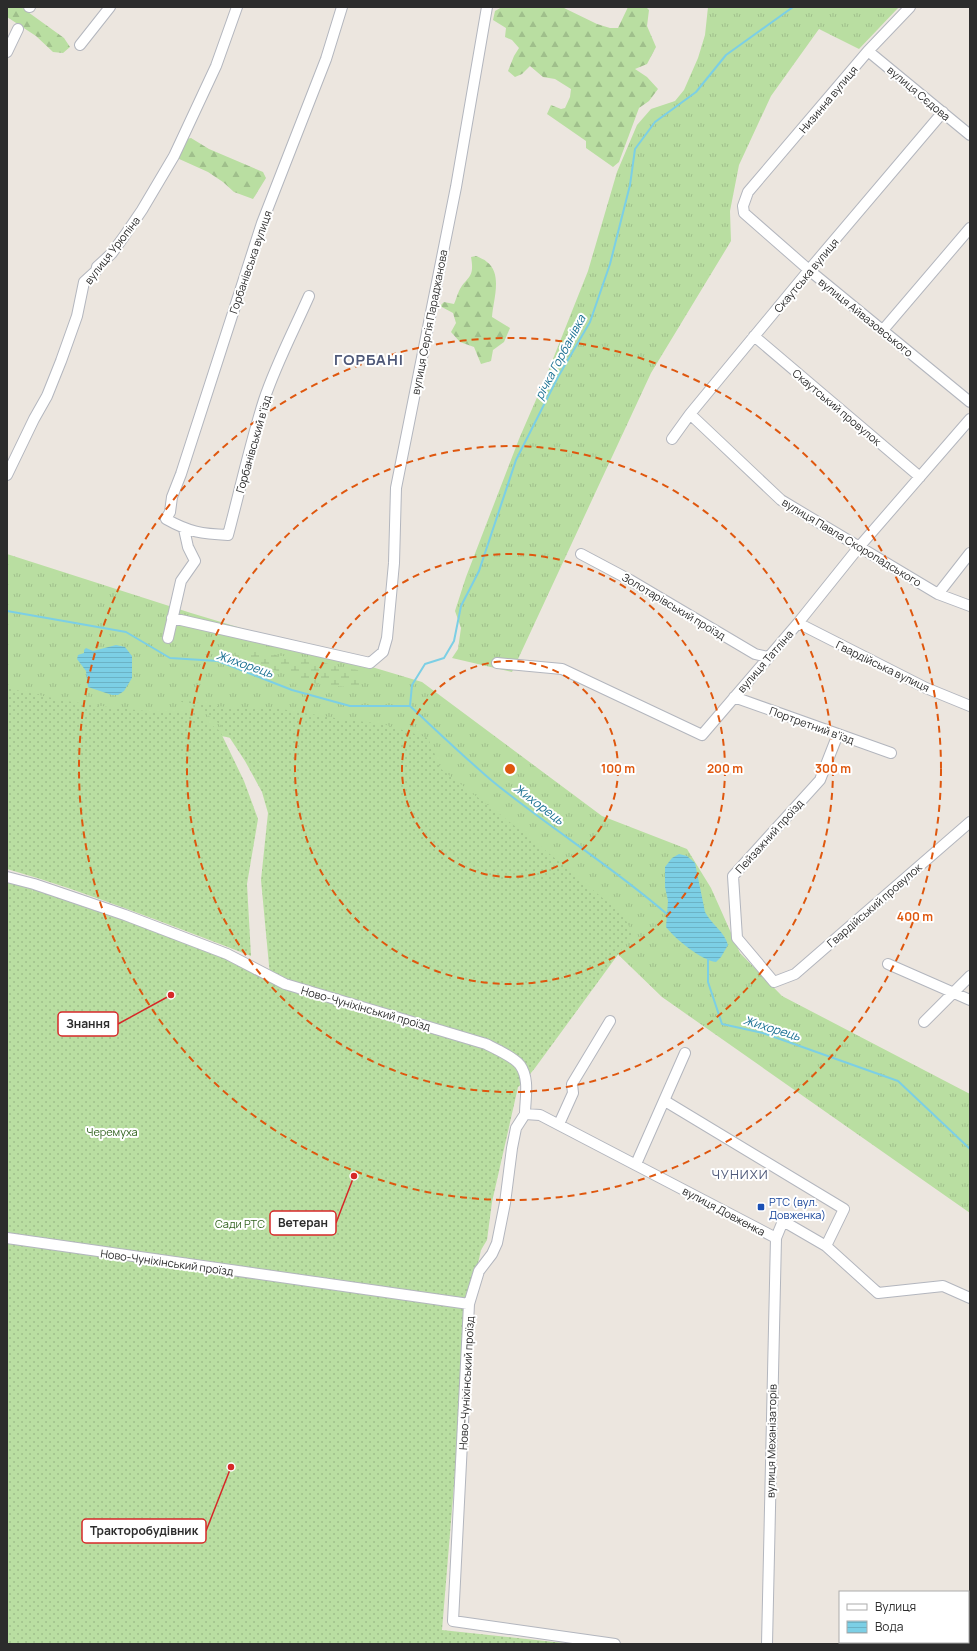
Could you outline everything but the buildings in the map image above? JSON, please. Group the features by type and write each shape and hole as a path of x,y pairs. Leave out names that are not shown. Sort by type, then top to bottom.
{"street":[{"path":"80,45 110,7"},
{"name":"вулиця Урюпіна","path":"7,475 34,419 47,396 61,361 77,316 84,282 112,253 125,235 142,210 174,156 216,66 237,7"},
{"name":"Горбанівська вулиця","path":"166,519 170,512 172,498 262,224 326,59 342,7"},
{"name":"вулиця Сергія Параджанова","path":"172,618 370,663 383,652 387,638 394,563 396,488 456,187 487,7"},
{"name":"Низинна вулиця","path":"748,192 868,51 910,7"},
{"path":"7,52 18,29"},
{"name":"вулиця Сєдова","path":"868,51 970,135"},
{"name":"Скаутська вулиця","path":"672,439 690,414 754,336 943,112"},
{"name":"вулиця Айвазовського","path":"748,192 743,206 744,213 809,270 970,402"},
{"path":"883,330 970,228"},
{"name":"Горбанівський в'їзд","path":"166,519 184,529 206,534 228,535 252,438 265,398 309,296"},
{"name":"Скаутський провулок","path":"754,336 920,477"},
{"name":"вулиця Павла Скоропадського","path":"690,414 781,500 938,594 970,606"},
{"name":"вулиця Татліна","path":"497,663 562,669 702,734 798,624 859,547 970,419"},
{"path":"168,638 181,581 195,561 188,546 184,529"},
{"path":"938,594 970,553"},
{"name":"Золотарівський проїзд","path":"580,554 630,580 755,654 768,657"},
{"name":"Гвардійська вулиця","path":"798,624 926,688 970,706"},
{"name":"Портретний в'їзд","path":"734,697 891,754"},
{"name":"Пейзажний проїзд","path":"774,982 737,938 733,876 820,780 838,734"},
{"name":"Гвардійський провулок","path":"774,982 795,974 970,823"},
{"name":"Ново-Чуніхінський проїзд","path":"7,877 34,884 131,917 227,954 285,984 486,1044 506,1054 520,1065 526,1080 525,1114"},
{"path":"888,964 970,1000"},
{"path":"924,1022 970,976"},
{"path":"559,1124 573,1093 572,1084 610,1021"},
{"path":"636,1164 665,1101 685,1052"},
{"path":"665,1101 844,1209 826,1246"},
{"path":"469,1304 479,1271 492,1254 497,1243 505,1203 513,1141 516,1128 525,1114"},
{"name":"вулиця Довженка","path":"525,1114 540,1114 776,1238 783,1221 826,1246 878,1293 943,1286 970,1298"},
{"name":"Ново-Чуніхінський проїзд","path":"7,1238 469,1304 453,1621 616,1644"},
{"name":"вулиця Механізаторів","path":"767,1644 776,1238"}],"green space":[{"path":"7,7 21,7 64,38 70,47 63,53 53,52 36,36 7,17"},
{"path":"502,7 562,7 597,24 610,28 618,28 628,7 646,7 649,10 647,26 656,47 647,64 635,69 647,77 658,89 649,101 639,108 619,162 613,167 586,148 586,141 547,114 551,105 561,109 565,108 570,97 571,89 555,79 543,77 530,66 522,74 515,77 508,71 519,48 512,40 505,37 506,28 493,20 495,11"},
{"path":"708,7 899,7 859,49 819,29 771,96 739,165 730,211 731,241 651,373 512,672 452,658 458,649 461,628 455,611 466,577 519,439 545,379 588,271 617,172 637,125 651,109 675,101 684,90 698,58 705,35"},
{"path":"191,138 209,149 263,172 266,178 253,199 234,192 223,182 208,172 177,158 186,139"},
{"path":"476,256 487,262 495,273 496,288 492,317 510,328 504,342 493,350 491,361 481,364 474,347 460,342 451,332 456,323 453,313 440,306 444,302 454,304 459,291 470,277 472,269 471,257"},
{"path":"7,554 191,613 422,682 602,816 687,849 711,888 740,953 782,996 970,1094 970,1213 662,997 450,792 341,761 7,691"},
{"path":"255,651 315,660 342,668 358,670 361,682 357,688 317,684 290,674 242,660 232,653"},
{"path":"7,688 66,701 108,707 146,711 195,713 220,731 244,781 258,819 247,884 251,956 99,899 7,869"},
{"name":"Сади РТС","path":"175,699 224,707 275,708 341,719 383,724 428,738 441,769 533,840 623,915 633,934 526,1081 518,1087 492,1202 487,1240 481,1250 469,1304 442,1630 573,1644 7,1644 7,877 33,884 32,893 34,884 270,976 261,880 268,813 262,792 245,761 222,726 201,710"}],"water":[{"path":"116,645 125,647 132,656 132,678 124,691 118,695 112,695 88,687 86,671 77,659 78,655 84,653 86,648 93,651"},
{"path":"679,854 687,856 695,863 705,912 724,936 728,945 721,957 716,962 696,953 666,927 668,901 665,887 665,867 672,858"}],"waterway":[{"name":"річка Горбанівка","path":"410,706 412,685 425,664 444,658 454,641 461,606 479,571 516,460 558,377 590,322 610,264 630,185 635,149 655,122 696,92 726,55 793,7"},
{"name":"Жихорець","path":"7,611 126,632 170,658 218,661 292,690 350,706 410,706 491,780 625,880 668,915"},
{"name":"Жихорець","path":"708,959 708,982 722,1024 763,1033 898,1081 970,1149"}],"place":[{"name":"Знання","path":"171,995"},
{"name":"Ветеран","path":"354,1176"},
{"name":"РТС (вул. Довженка)","path":"761,1207"},
{"name":"Тракторобудівник","path":"231,1467"}],"district":[{"name":"ГОРБАНІ","path":"369,359"},
{"name":"ЧУНИХИ","path":"740,1174"}],"park label":[{"name":"Черемуха","path":"112,1131"}]}
